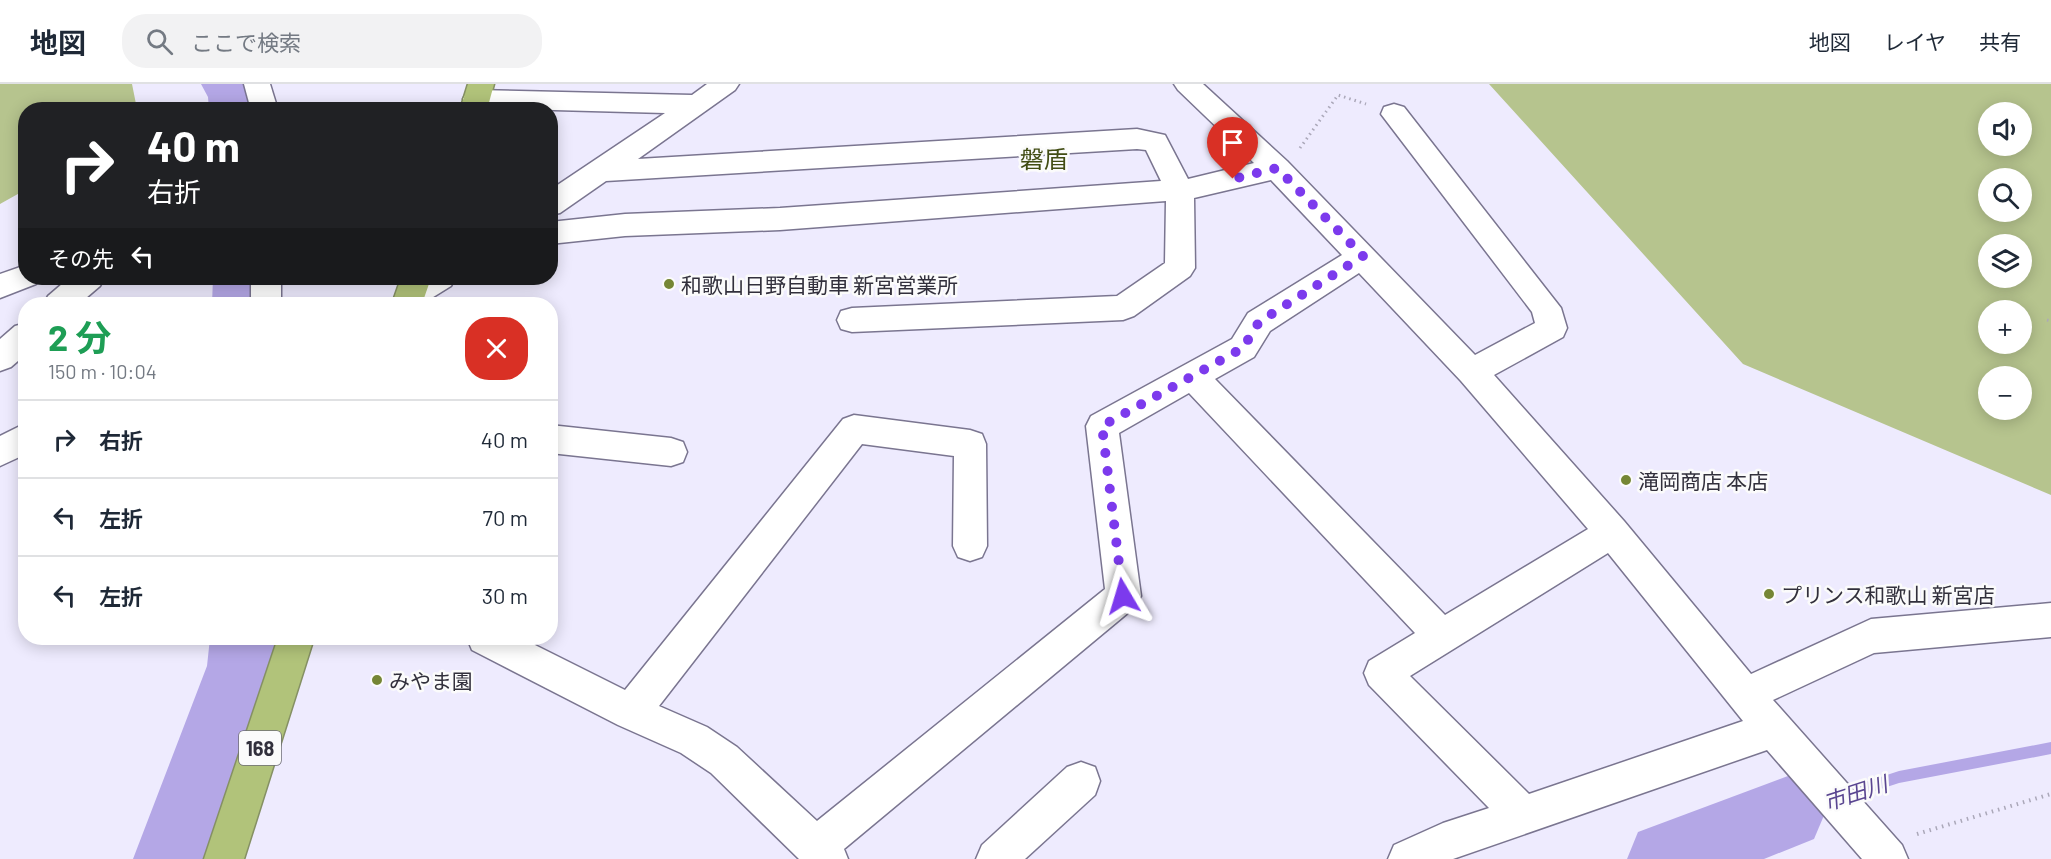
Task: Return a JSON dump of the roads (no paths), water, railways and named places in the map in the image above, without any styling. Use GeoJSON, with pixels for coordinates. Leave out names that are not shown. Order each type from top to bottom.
{"type":"FeatureCollection","features":[{"type":"Feature","properties":{"kind":"highway","name":"168"},"geometry":{"type":"LineString","coordinates":[[224,859],[294,645]]}},
{"type":"Feature","properties":{"kind":"street"},"geometry":{"type":"LineString","coordinates":[[257,84],[263,102]]}},
{"type":"Feature","properties":{"kind":"street"},"geometry":{"type":"LineString","coordinates":[[558,200],[726,84]]}},
{"type":"Feature","properties":{"kind":"street"},"geometry":{"type":"LineString","coordinates":[[1187,84],[1277,168],[1472,372],[1612,532],[1784,741],[1885,858]]}},
{"type":"Feature","properties":{"kind":"street"},"geometry":{"type":"LineString","coordinates":[[477,97],[696,104]]}},
{"type":"Feature","properties":{"kind":"street"},"geometry":{"type":"LineString","coordinates":[[1394,114],[1546,308],[1552,328],[1472,372]]}},
{"type":"Feature","properties":{"kind":"street"},"geometry":{"type":"LineString","coordinates":[[600,171],[1137,139],[1155,142],[1180,190],[1180,268],[1123,308],[852,320]]}},
{"type":"Feature","properties":{"kind":"street"},"geometry":{"type":"LineString","coordinates":[[558,232],[625,225],[780,219],[1180,190],[1277,168]]}},
{"type":"Feature","properties":{"kind":"street"},"geometry":{"type":"LineString","coordinates":[[499,645],[631,712],[694,740],[724,760],[823,853],[1123,596],[1102,426],[1243,348],[1259,322],[1363,256]]}},
{"type":"Feature","properties":{"kind":"street"},"geometry":{"type":"LineString","coordinates":[[0,286],[18,279]]}},
{"type":"Feature","properties":{"kind":"street"},"geometry":{"type":"LineString","coordinates":[[67,297],[80,285]]}},
{"type":"Feature","properties":{"kind":"street"},"geometry":{"type":"LineString","coordinates":[[411,293],[426,285]]}},
{"type":"Feature","properties":{"kind":"street"},"geometry":{"type":"LineString","coordinates":[[0,358],[18,342]]}},
{"type":"Feature","properties":{"kind":"street"},"geometry":{"type":"LineString","coordinates":[[1192,376],[1442,636]]}},
{"type":"Feature","properties":{"kind":"street"},"geometry":{"type":"LineString","coordinates":[[631,712],[854,429],[970,444],[970,546]]}},
{"type":"Feature","properties":{"kind":"street"},"geometry":{"type":"LineString","coordinates":[[558,440],[671,452]]}},
{"type":"Feature","properties":{"kind":"street"},"geometry":{"type":"LineString","coordinates":[[0,452],[18,442]]}},
{"type":"Feature","properties":{"kind":"street"},"geometry":{"type":"LineString","coordinates":[[1524,816],[1382,672],[1612,532]]}},
{"type":"Feature","properties":{"kind":"street"},"geometry":{"type":"LineString","coordinates":[[1747,694],[1871,636],[2051,620]]}},
{"type":"Feature","properties":{"kind":"street"},"geometry":{"type":"LineString","coordinates":[[1408,859],[1443,843],[1524,816],[1784,741]]}},
{"type":"Feature","properties":{"kind":"street"},"geometry":{"type":"LineString","coordinates":[[996,859],[1081,781]]}},
{"type":"Feature","properties":{"kind":"waterway"},"geometry":{"type":"LineString","coordinates":[[226,84],[234,102]]}},
{"type":"Feature","properties":{"kind":"waterway"},"geometry":{"type":"LineString","coordinates":[[241,285],[241,297]]}},
{"type":"Feature","properties":{"kind":"waterway"},"geometry":{"type":"LineString","coordinates":[[171,859],[242,666],[244,645]]}},
{"type":"Feature","properties":{"kind":"waterway","name":"市田川"},"geometry":{"type":"LineString","coordinates":[[1841,796],[1899,777],[2051,748]]}},
{"type":"Feature","properties":{"kind":"waterway","name":"市田川"},"geometry":{"type":"LineString","coordinates":[[1788,813],[1826,801]]}},
{"type":"Feature","properties":{"kind":"waterway","name":"市田川"},"geometry":{"type":"LineString","coordinates":[[1665,859],[1788,813]]}},
{"type":"Feature","properties":{"kind":"place","name":"和歌山日野自動車 新宮営業所"},"geometry":{"type":"Point","coordinates":[669,284]}},
{"type":"Feature","properties":{"kind":"place","name":"滝岡商店 本店"},"geometry":{"type":"Point","coordinates":[1626,480]}},
{"type":"Feature","properties":{"kind":"place","name":"プリンス和歌山 新宮店"},"geometry":{"type":"Point","coordinates":[1769,594]}},
{"type":"Feature","properties":{"kind":"place","name":"みやま園"},"geometry":{"type":"Point","coordinates":[377,680]}},
{"type":"Feature","properties":{"kind":"district","name":"磐盾"},"geometry":{"type":"Point","coordinates":[1044,158]}}]}
